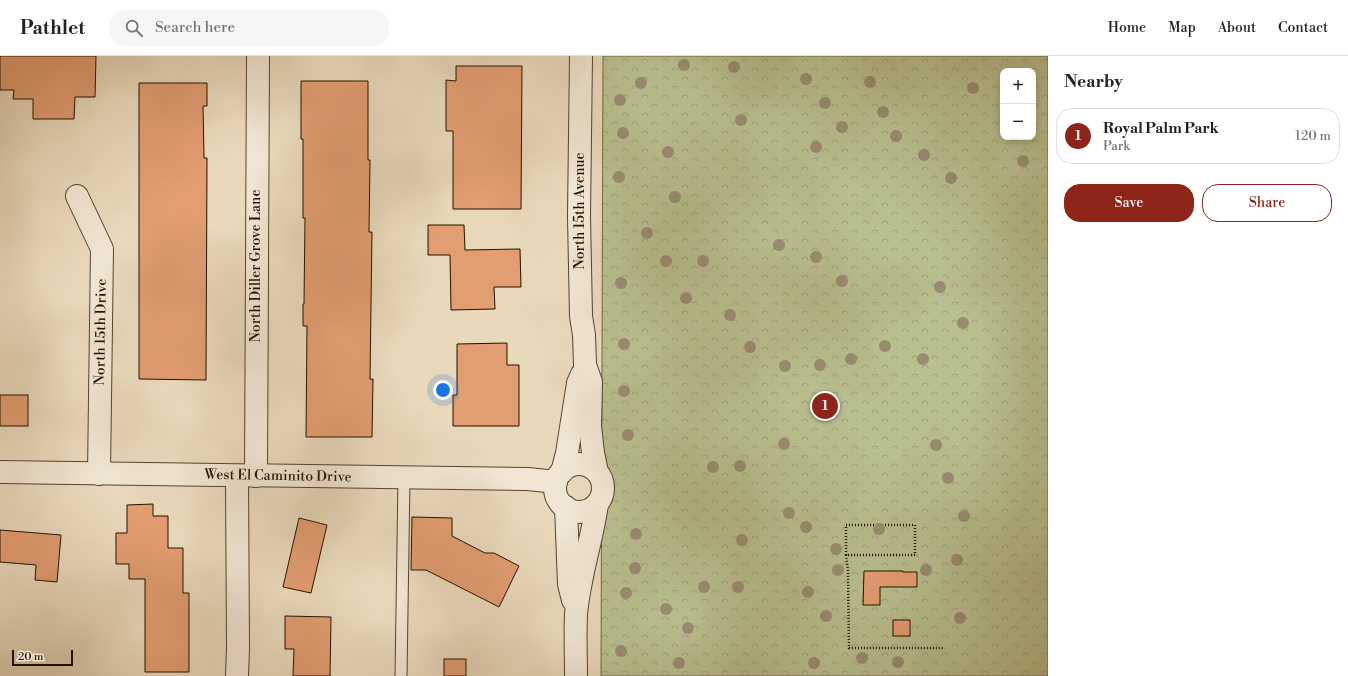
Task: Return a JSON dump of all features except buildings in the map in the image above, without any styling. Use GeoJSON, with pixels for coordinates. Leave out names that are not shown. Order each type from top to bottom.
{"type":"FeatureCollection","features":[{"type":"Feature","properties":{"kind":"street","name":"North Diller Grove Lane"},"geometry":{"type":"LineString","coordinates":[[246,476],[258,56]]}},
{"type":"Feature","properties":{"kind":"street","name":"North 15th Avenue"},"geometry":{"type":"LineString","coordinates":[[576,676],[576,614],[595,522],[597,504],[601,498],[603,490],[601,478],[597,472],[592,453],[590,426],[590,382],[585,365],[584,334],[581,316],[579,224],[580,56]]}},
{"type":"Feature","properties":{"kind":"street","name":"North 15th Drive"},"geometry":{"type":"LineString","coordinates":[[77,196],[102,249],[99,474]]}},
{"type":"Feature","properties":{"kind":"street","name":"North 15th Avenue"},"geometry":{"type":"LineString","coordinates":[[576,614],[569,584],[566,507],[561,503],[556,493],[559,477],[567,453],[578,383],[585,365]]}},
{"type":"Feature","properties":{"kind":"street"},"geometry":{"type":"LineString","coordinates":[[559,477],[568,467],[575,465],[591,467],[597,472]]}},
{"type":"Feature","properties":{"kind":"street","name":"West El Caminito Drive"},"geometry":{"type":"LineString","coordinates":[[0,472],[404,478],[528,479],[559,477]]}},
{"type":"Feature","properties":{"kind":"street"},"geometry":{"type":"LineString","coordinates":[[237,676],[246,476]]}},
{"type":"Feature","properties":{"kind":"street"},"geometry":{"type":"LineString","coordinates":[[566,507],[579,512],[592,508],[597,504]]}},
{"type":"Feature","properties":{"kind":"lane"},"geometry":{"type":"LineString","coordinates":[[401,676],[404,478]]}},
{"type":"Feature","properties":{"kind":"path"},"geometry":{"type":"LineString","coordinates":[[846,555],[914,555],[914,525],[846,525],[846,555],[848,571],[849,648],[945,648]]}},
{"type":"Feature","properties":{"kind":"green space"},"geometry":{"type":"Polygon","coordinates":[[[603,56],[1048,56],[1048,676],[601,676],[603,56]]]}},
{"type":"Feature","properties":{"kind":"place","name":"Royal Palm Park"},"geometry":{"type":"Point","coordinates":[825,406]}}]}
